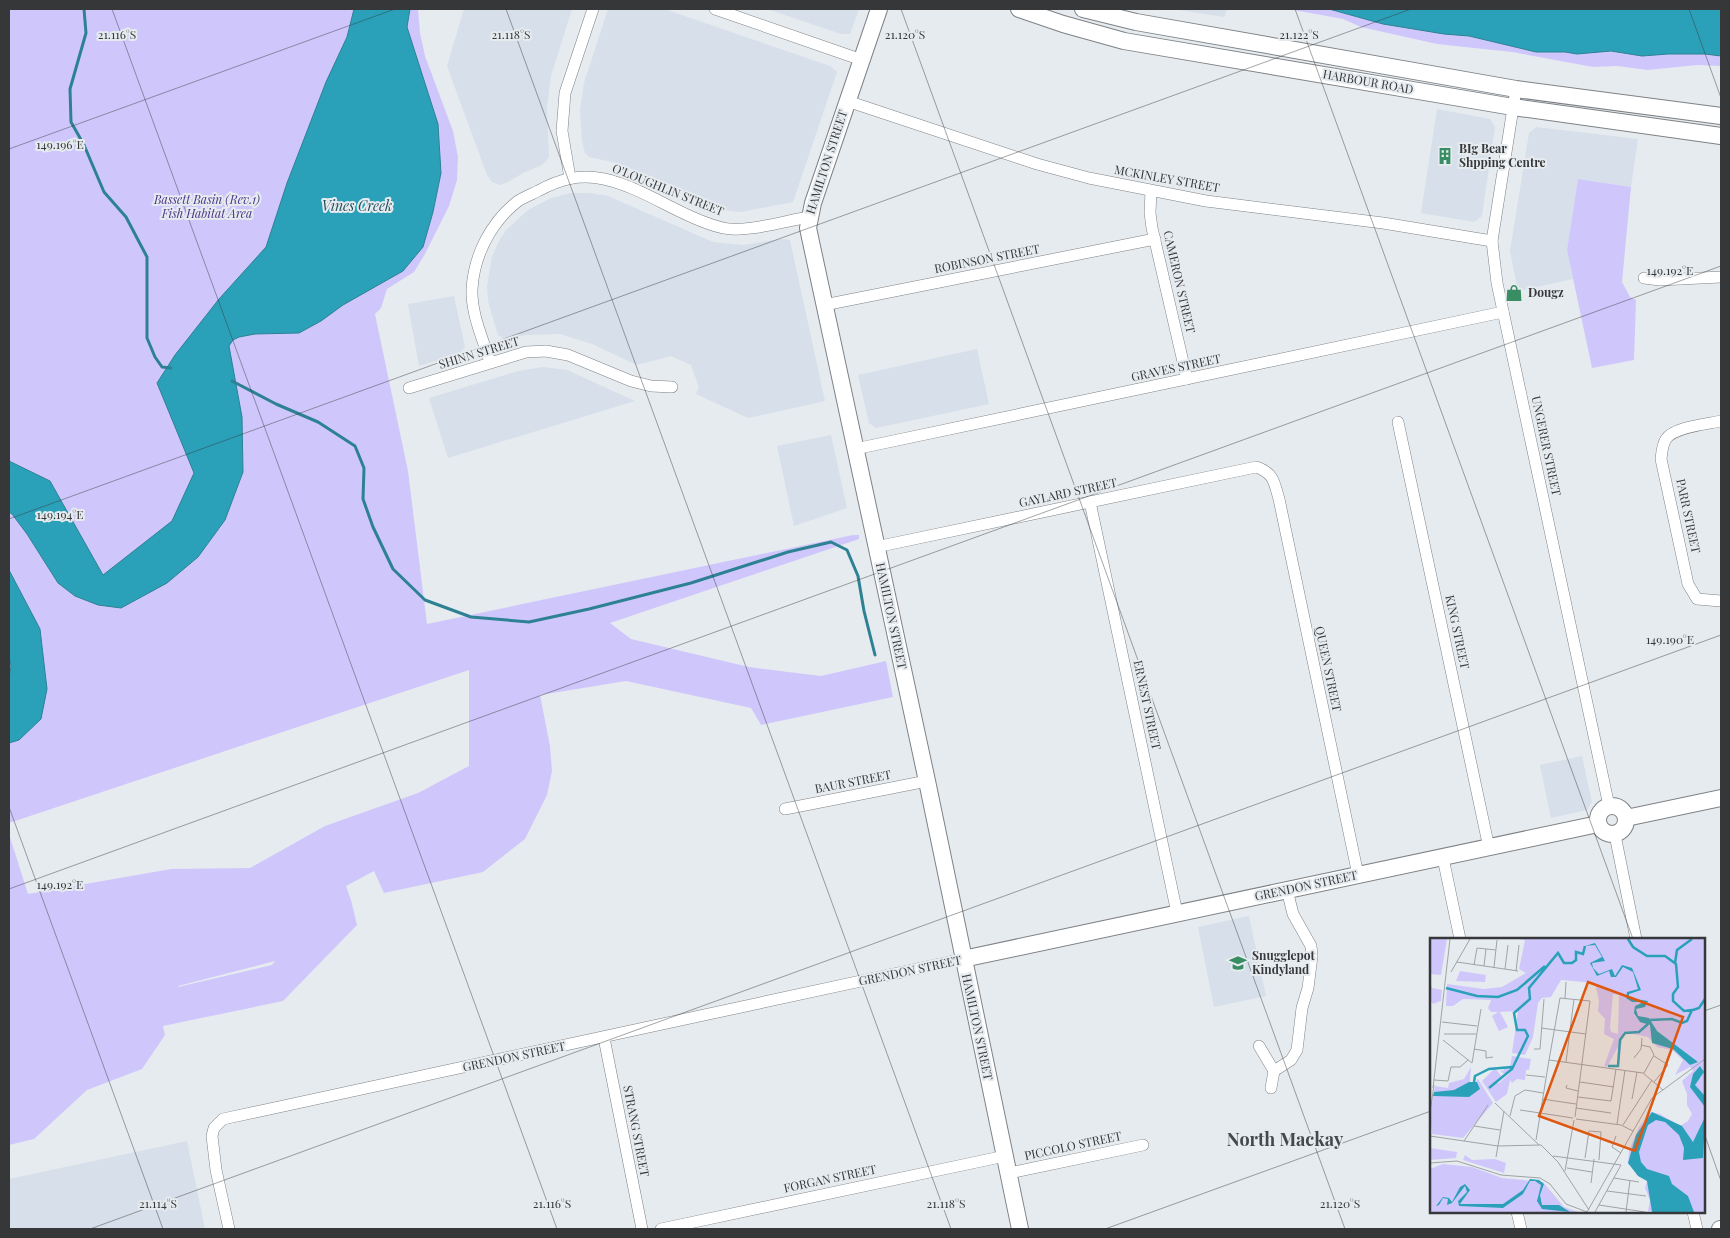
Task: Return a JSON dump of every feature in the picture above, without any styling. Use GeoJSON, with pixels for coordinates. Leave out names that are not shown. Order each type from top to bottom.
{"type":"FeatureCollection","features":[{"type":"Feature","properties":{"kind":"street"},"geometry":{"type":"LineString","coordinates":[[570,178],[562,131],[565,93],[593,9]]}},
{"type":"Feature","properties":{"kind":"street"},"geometry":{"type":"LineString","coordinates":[[715,9],[862,60]]}},
{"type":"Feature","properties":{"kind":"street","name":"HAMILTON STREET"},"geometry":{"type":"LineString","coordinates":[[879,9],[809,217],[808,228],[927,781],[1020,1229]]}},
{"type":"Feature","properties":{"kind":"street","name":"HARBOUR ROAD"},"geometry":{"type":"LineString","coordinates":[[1019,9],[1063,24],[1124,41],[1513,107],[1721,136]]}},
{"type":"Feature","properties":{"kind":"street","name":"HARBOUR ROAD"},"geometry":{"type":"LineString","coordinates":[[1083,9],[1136,22],[1516,89],[1721,116]]}},
{"type":"Feature","properties":{"kind":"street","name":"UNGERER STREET"},"geometry":{"type":"LineString","coordinates":[[1516,89],[1492,241],[1497,283],[1609,806]]}},
{"type":"Feature","properties":{"kind":"street","name":"MCKINLEY STREET"},"geometry":{"type":"LineString","coordinates":[[847,101],[1037,164],[1089,178],[1206,201],[1383,223],[1492,241]]}},
{"type":"Feature","properties":{"kind":"street","name":"O'LOUGHLIN STREET"},"geometry":{"type":"LineString","coordinates":[[490,362],[474,308],[472,291],[478,255],[490,231],[504,215],[519,201],[556,182],[570,178],[603,179],[623,185],[724,228],[760,227],[781,221],[809,217]]}},
{"type":"Feature","properties":{"kind":"street","name":"CAMERON STREET"},"geometry":{"type":"LineString","coordinates":[[1151,191],[1150,212],[1155,239],[1188,379]]}},
{"type":"Feature","properties":{"kind":"street","name":"ROBINSON STREET"},"geometry":{"type":"LineString","coordinates":[[824,305],[1155,239]]}},
{"type":"Feature","properties":{"kind":"street"},"geometry":{"type":"LineString","coordinates":[[1644,278],[1660,280],[1721,277]]}},
{"type":"Feature","properties":{"kind":"street","name":"GRAVES STREET"},"geometry":{"type":"LineString","coordinates":[[855,449],[1503,312]]}},
{"type":"Feature","properties":{"kind":"street","name":"SHINN STREET"},"geometry":{"type":"LineString","coordinates":[[409,388],[526,352],[546,351],[568,355],[651,386],[672,387]]}},
{"type":"Feature","properties":{"kind":"street","name":"PARR STREET"},"geometry":{"type":"LineString","coordinates":[[1721,421],[1676,431],[1666,438],[1661,459],[1688,584],[1697,599],[1721,601]]}},
{"type":"Feature","properties":{"kind":"street","name":"KING STREET"},"geometry":{"type":"LineString","coordinates":[[1398,422],[1489,848]]}},
{"type":"Feature","properties":{"kind":"street","name":"GAYLARD STREET"},"geometry":{"type":"LineString","coordinates":[[876,548],[1256,467],[1266,470]]}},
{"type":"Feature","properties":{"kind":"street","name":"QUEEN STREET"},"geometry":{"type":"LineString","coordinates":[[1266,470],[1272,477],[1279,499],[1358,875]]}},
{"type":"Feature","properties":{"kind":"street","name":"ERNEST STREET"},"geometry":{"type":"LineString","coordinates":[[1090,502],[1177,913]]}},
{"type":"Feature","properties":{"kind":"street","name":"BAUR STREET"},"geometry":{"type":"LineString","coordinates":[[785,809],[927,781]]}},
{"type":"Feature","properties":{"kind":"street"},"geometry":{"type":"LineString","coordinates":[[1626,818],[1721,798]]}},
{"type":"Feature","properties":{"kind":"street"},"geometry":{"type":"LineString","coordinates":[[1609,806],[1618,807],[1625,814],[1626,818],[1622,830],[1614,835],[1606,834],[1598,824],[1598,815],[1609,806]]}},
{"type":"Feature","properties":{"kind":"street","name":"GRENDON STREET"},"geometry":{"type":"LineString","coordinates":[[229,1229],[216,1170],[212,1136],[214,1128],[222,1119],[1598,824]]}},
{"type":"Feature","properties":{"kind":"street"},"geometry":{"type":"LineString","coordinates":[[1614,835],[1636,938]]}},
{"type":"Feature","properties":{"kind":"street"},"geometry":{"type":"LineString","coordinates":[[1443,858],[1460,938]]}},
{"type":"Feature","properties":{"kind":"street"},"geometry":{"type":"LineString","coordinates":[[1274,1071],[1291,1060],[1297,1050],[1302,1008],[1308,988],[1312,956],[1311,946],[1293,914],[1287,890]]}},
{"type":"Feature","properties":{"kind":"street","name":"STRANG STREET"},"geometry":{"type":"LineString","coordinates":[[604,1038],[642,1229]]}},
{"type":"Feature","properties":{"kind":"street"},"geometry":{"type":"LineString","coordinates":[[1259,1046],[1274,1071],[1271,1088]]}},
{"type":"Feature","properties":{"kind":"street","name":"PICCOLO STREET"},"geometry":{"type":"LineString","coordinates":[[1009,1174],[1143,1145]]}},
{"type":"Feature","properties":{"kind":"street","name":"FORGAN STREET"},"geometry":{"type":"LineString","coordinates":[[661,1229],[1005,1156]]}},
{"type":"Feature","properties":{"kind":"street"},"geometry":{"type":"LineString","coordinates":[[1517,1213],[1521,1229]]}},
{"type":"Feature","properties":{"kind":"street"},"geometry":{"type":"LineString","coordinates":[[1694,1213],[1697,1229]]}},
{"type":"Feature","properties":{"kind":"shaded area"},"geometry":{"type":"Polygon","coordinates":[[[464,9],[572,9],[551,76],[547,108],[549,157],[540,166],[500,185],[492,182],[487,175],[447,66],[464,9]]]}},
{"type":"Feature","properties":{"kind":"shaded area"},"geometry":{"type":"Polygon","coordinates":[[[608,9],[664,9],[830,66],[837,72],[793,202],[741,212],[722,210],[637,171],[617,163],[589,157],[585,153],[582,141],[580,110],[584,83],[608,9]]]}},
{"type":"Feature","properties":{"kind":"shaded area"},"geometry":{"type":"Polygon","coordinates":[[[767,9],[859,9],[850,34],[841,34],[767,9]]]}},
{"type":"Feature","properties":{"kind":"shaded area"},"geometry":{"type":"Polygon","coordinates":[[[1173,9],[1227,9],[1224,17],[1173,9]]]}},
{"type":"Feature","properties":{"kind":"shaded area"},"geometry":{"type":"Polygon","coordinates":[[[1437,109],[1490,119],[1495,127],[1482,216],[1474,222],[1421,213],[1437,109]]]}},
{"type":"Feature","properties":{"kind":"shaded area"},"geometry":{"type":"Polygon","coordinates":[[[1536,127],[1638,139],[1631,187],[1578,179],[1567,250],[1573,279],[1518,291],[1510,251],[1529,133],[1536,127]]]}},
{"type":"Feature","properties":{"kind":"shaded area"},"geometry":{"type":"Polygon","coordinates":[[[571,193],[590,193],[608,196],[713,242],[743,245],[781,239],[790,240],[825,401],[748,418],[696,394],[699,387],[691,365],[671,356],[637,365],[592,344],[560,334],[526,335],[504,339],[498,335],[488,301],[487,286],[492,257],[498,243],[506,230],[528,210],[551,198],[571,193]]]}},
{"type":"Feature","properties":{"kind":"shaded area"},"geometry":{"type":"Polygon","coordinates":[[[454,296],[465,347],[458,354],[419,366],[408,304],[454,296]]]}},
{"type":"Feature","properties":{"kind":"shaded area"},"geometry":{"type":"Polygon","coordinates":[[[977,349],[989,404],[876,428],[869,423],[858,375],[977,349]]]}},
{"type":"Feature","properties":{"kind":"shaded area"},"geometry":{"type":"Polygon","coordinates":[[[543,367],[567,370],[635,401],[448,458],[429,398],[518,371],[543,367]]]}},
{"type":"Feature","properties":{"kind":"shaded area"},"geometry":{"type":"Polygon","coordinates":[[[831,435],[847,508],[794,526],[777,446],[831,435]]]}},
{"type":"Feature","properties":{"kind":"shaded area"},"geometry":{"type":"Polygon","coordinates":[[[1582,756],[1592,802],[1587,810],[1551,818],[1540,765],[1582,756]]]}},
{"type":"Feature","properties":{"kind":"shaded area"},"geometry":{"type":"Polygon","coordinates":[[[1249,916],[1266,996],[1214,1007],[1198,927],[1249,916]]]}},
{"type":"Feature","properties":{"kind":"shaded area"},"geometry":{"type":"Polygon","coordinates":[[[187,1141],[205,1229],[9,1229],[9,1179],[187,1141]]]}},
{"type":"Feature","properties":{"kind":"green space","name":"Bassett Basin (Rev.1) Fish Habitat Area"},"geometry":{"type":"Polygon","coordinates":[[[9,9],[418,9],[420,33],[425,56],[453,131],[458,157],[457,180],[449,206],[414,272],[387,289],[381,308],[375,314],[408,471],[427,624],[859,535],[859,539],[610,623],[631,639],[749,667],[821,676],[886,661],[893,697],[761,725],[751,708],[626,681],[540,695],[550,746],[552,771],[547,795],[525,839],[483,872],[384,893],[374,871],[346,886],[357,925],[283,1001],[163,1026],[165,1035],[142,1069],[87,1090],[34,1139],[9,1145],[9,834],[28,894],[171,869],[250,868],[325,826],[418,793],[469,766],[469,670],[9,823],[9,9]],[[275,961],[178,987],[272,965],[275,961]]]}},
{"type":"Feature","properties":{"kind":"green space"},"geometry":{"type":"Polygon","coordinates":[[[1288,9],[1721,9],[1721,66],[1697,65],[1648,70],[1617,66],[1593,67],[1512,52],[1437,44],[1361,27],[1343,19],[1288,9]]]}},
{"type":"Feature","properties":{"kind":"green space"},"geometry":{"type":"Polygon","coordinates":[[[1578,179],[1631,187],[1622,282],[1630,297],[1636,300],[1634,360],[1592,368],[1567,250],[1578,179]]]}},
{"type":"Feature","properties":{"kind":"water","name":"Vines Creek"},"geometry":{"type":"Polygon","coordinates":[[[354,9],[410,9],[407,27],[438,124],[441,173],[423,247],[403,271],[343,305],[321,321],[299,333],[255,334],[233,340],[229,346],[242,417],[243,472],[225,520],[198,557],[167,583],[121,608],[98,605],[75,596],[58,583],[27,534],[9,512],[9,461],[50,481],[103,575],[172,521],[194,473],[157,383],[175,355],[219,299],[266,247],[287,183],[326,82],[347,37],[354,9]]]}},
{"type":"Feature","properties":{"kind":"water"},"geometry":{"type":"Polygon","coordinates":[[[1329,9],[1721,9],[1721,56],[1668,54],[1642,56],[1611,51],[1577,54],[1536,52],[1469,36],[1383,24],[1329,9]]]}},
{"type":"Feature","properties":{"kind":"water"},"geometry":{"type":"Polygon","coordinates":[[[9,570],[40,629],[47,689],[41,719],[19,740],[9,743],[9,678],[11,666],[9,657],[9,570]]]}},
{"type":"Feature","properties":{"kind":"waterway","name":"Vines Creek"},"geometry":{"type":"LineString","coordinates":[[84,9],[86,33],[70,89],[71,122],[84,145],[104,192],[126,217],[147,257],[147,338],[155,357],[162,367],[171,368]]}},
{"type":"Feature","properties":{"kind":"waterway"},"geometry":{"type":"LineString","coordinates":[[232,381],[276,404],[318,422],[355,446],[364,468],[363,499],[373,527],[393,569],[425,600],[471,617],[529,622],[691,583],[788,552],[831,542],[847,550],[858,576],[875,655]]}},
{"type":"Feature","properties":{"kind":"place","name":"BIg Bear Shpping Centre"},"geometry":{"type":"Point","coordinates":[1445,156]}},
{"type":"Feature","properties":{"kind":"place","name":"Dougz"},"geometry":{"type":"Point","coordinates":[1514,293]}},
{"type":"Feature","properties":{"kind":"place","name":"Snugglepot Kindyland"},"geometry":{"type":"Point","coordinates":[1238,963]}},
{"type":"Feature","properties":{"kind":"district","name":"North Mackay"},"geometry":{"type":"Point","coordinates":[1285,1140]}}]}
